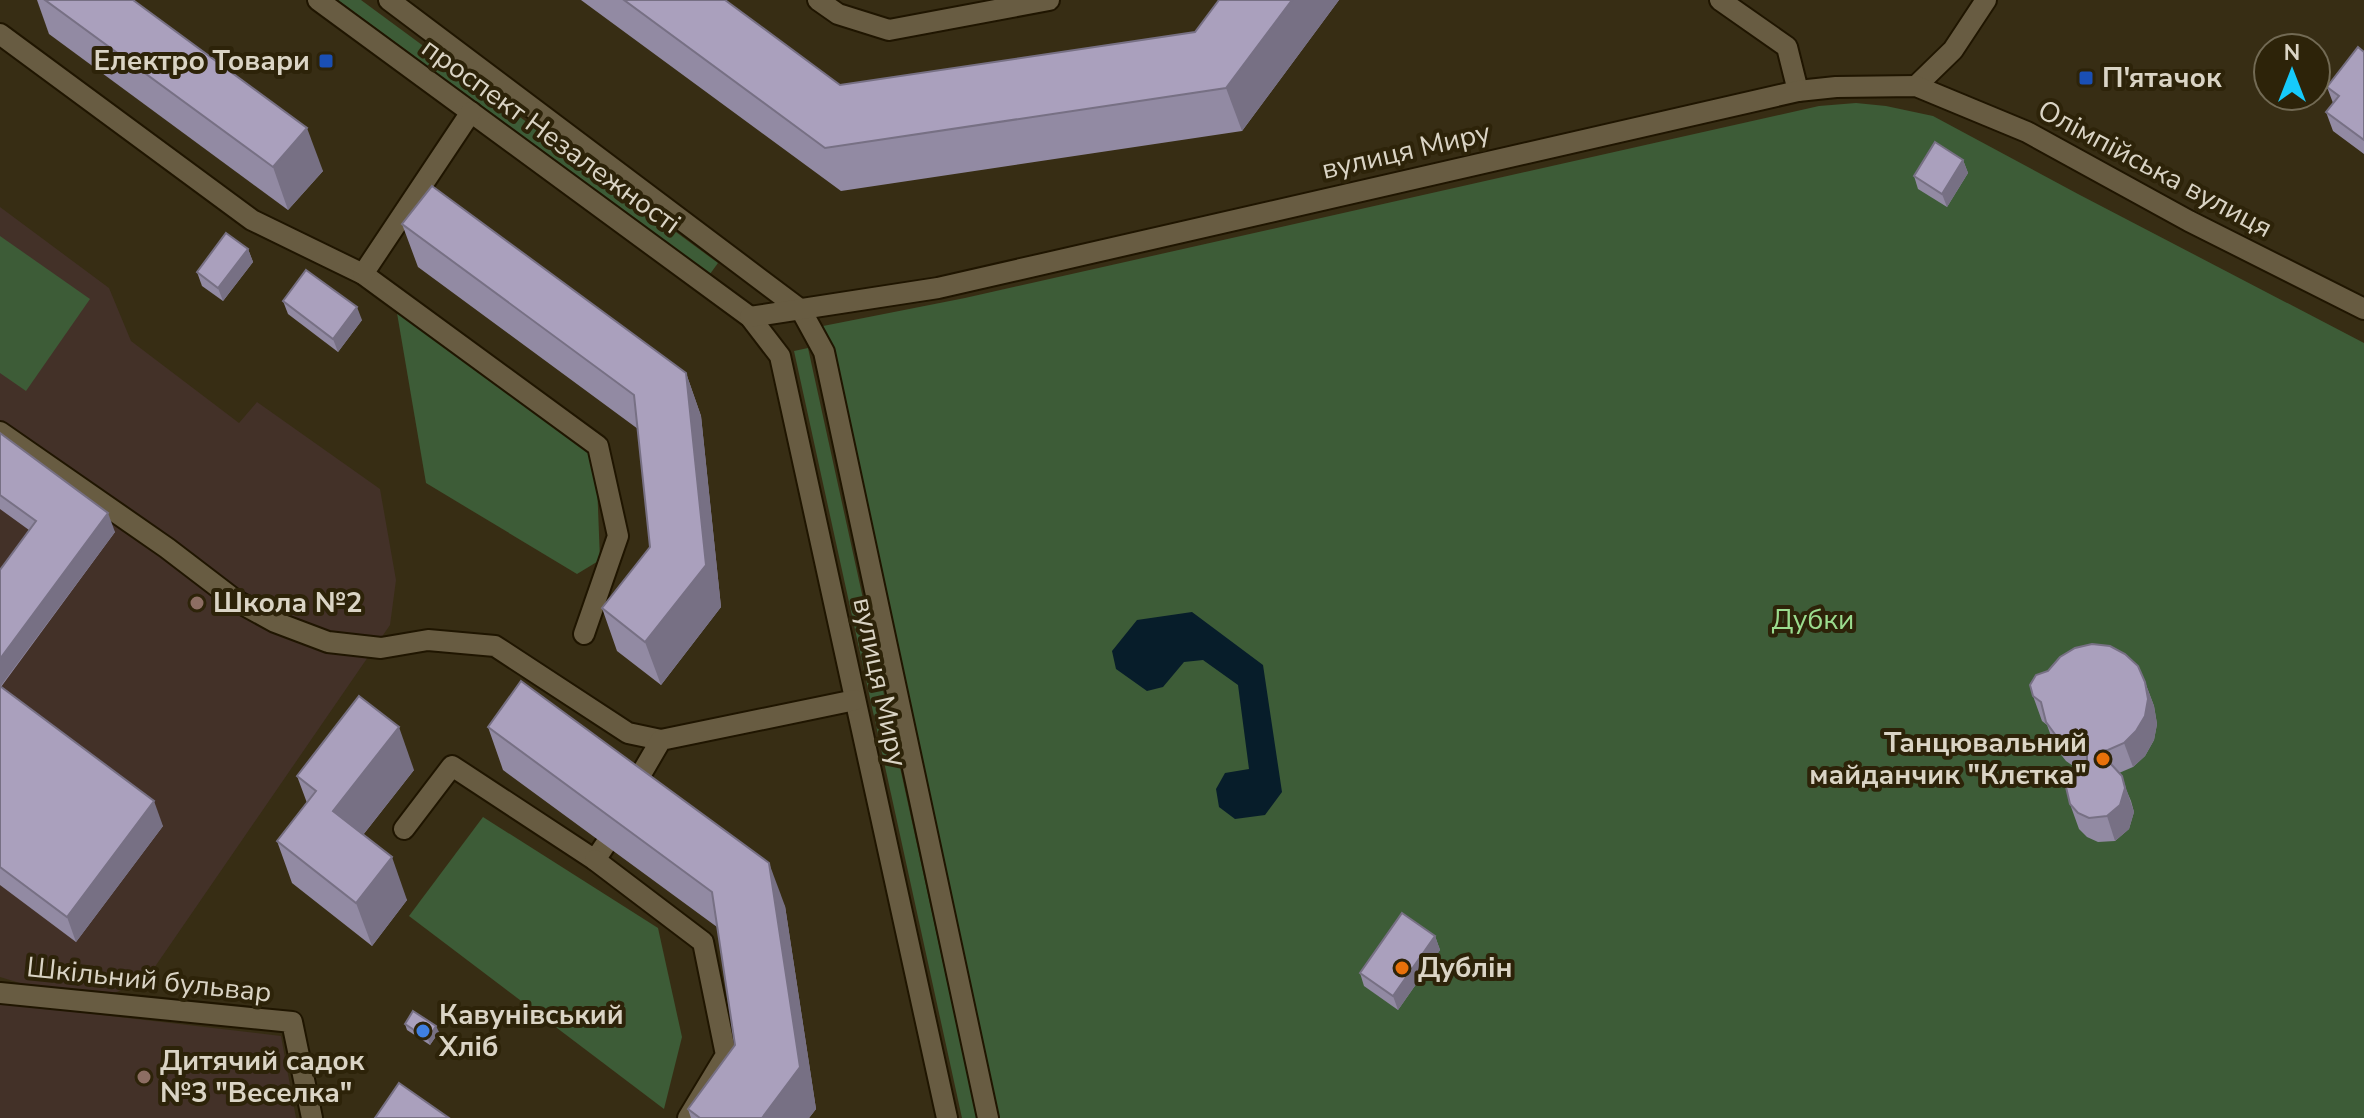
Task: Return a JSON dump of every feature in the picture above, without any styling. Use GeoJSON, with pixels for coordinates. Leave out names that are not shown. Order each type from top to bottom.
{"type":"FeatureCollection","features":[{"type":"Feature","properties":{"kind":"street","name":"проспект Незалежності"},"geometry":{"type":"LineString","coordinates":[[318,0],[750,317]]}},
{"type":"Feature","properties":{"kind":"street","name":"проспект Незалежності"},"geometry":{"type":"LineString","coordinates":[[389,0],[416,8],[801,310]]}},
{"type":"Feature","properties":{"kind":"street"},"geometry":{"type":"LineString","coordinates":[[818,0],[843,7],[889,30],[1049,0]]}},
{"type":"Feature","properties":{"kind":"street"},"geometry":{"type":"LineString","coordinates":[[1720,0],[1787,47],[1798,91]]}},
{"type":"Feature","properties":{"kind":"street"},"geometry":{"type":"LineString","coordinates":[[1916,86],[1953,50],[1986,0]]}},
{"type":"Feature","properties":{"kind":"street"},"geometry":{"type":"LineString","coordinates":[[0,34],[252,220],[363,274],[598,446],[618,536],[584,634]]}},
{"type":"Feature","properties":{"kind":"street","name":"вулиця Миру"},"geometry":{"type":"LineString","coordinates":[[947,1118],[780,356],[750,317],[938,288],[1798,91],[1916,86]]}},
{"type":"Feature","properties":{"kind":"street","name":"Олімпійська вулиця"},"geometry":{"type":"LineString","coordinates":[[1916,86],[2027,132],[2189,221],[2364,309]]}},
{"type":"Feature","properties":{"kind":"street"},"geometry":{"type":"LineString","coordinates":[[363,274],[471,112]]}},
{"type":"Feature","properties":{"kind":"street","name":"вулиця Миру"},"geometry":{"type":"LineString","coordinates":[[801,310],[824,352],[829,373],[988,1118]]}},
{"type":"Feature","properties":{"kind":"street"},"geometry":{"type":"LineString","coordinates":[[0,432],[167,548],[235,600],[275,622],[328,642],[381,648],[428,640],[495,646],[628,733],[661,740],[855,700]]}},
{"type":"Feature","properties":{"kind":"street"},"geometry":{"type":"LineString","coordinates":[[630,793],[661,740]]}},
{"type":"Feature","properties":{"kind":"street"},"geometry":{"type":"LineString","coordinates":[[404,829],[452,766],[600,852],[703,942],[726,1055],[688,1118]]}},
{"type":"Feature","properties":{"kind":"street","name":"Шкільний бульвар"},"geometry":{"type":"LineString","coordinates":[[0,993],[292,1022],[312,1118]]}},
{"type":"Feature","properties":{"kind":"shaded area","name":"Школа №2"},"geometry":{"type":"Polygon","coordinates":[[[0,207],[109,288],[131,341],[239,423],[257,402],[380,489],[396,580],[390,625],[152,971],[132,986],[104,997],[43,990],[0,977],[0,207]]]}},
{"type":"Feature","properties":{"kind":"shaded area","name":"Дитячий садок №3 \"Веселка\""},"geometry":{"type":"Polygon","coordinates":[[[0,1003],[281,1036],[296,1118],[0,1118],[0,1003]]]}},
{"type":"Feature","properties":{"kind":"green space"},"geometry":{"type":"Polygon","coordinates":[[[338,0],[361,0],[718,263],[710,274],[338,0]]]}},
{"type":"Feature","properties":{"kind":"green space","name":"Дубки"},"geometry":{"type":"Polygon","coordinates":[[[1856,103],[1933,116],[2364,343],[2364,1118],[995,1118],[823,326],[965,298],[1819,106],[1856,103]]]}},
{"type":"Feature","properties":{"kind":"green space"},"geometry":{"type":"Polygon","coordinates":[[[0,236],[90,299],[26,391],[0,373],[0,236]]]}},
{"type":"Feature","properties":{"kind":"green space"},"geometry":{"type":"Polygon","coordinates":[[[397,313],[595,431],[600,560],[577,574],[426,483],[397,313]]]}},
{"type":"Feature","properties":{"kind":"green space"},"geometry":{"type":"Polygon","coordinates":[[[808,348],[977,1118],[962,1118],[794,351],[808,348]]]}},
{"type":"Feature","properties":{"kind":"green space"},"geometry":{"type":"Polygon","coordinates":[[[483,817],[658,928],[682,1037],[664,1109],[409,916],[483,817]]]}},
{"type":"Feature","properties":{"kind":"water"},"geometry":{"type":"Polygon","coordinates":[[[1192,612],[1263,665],[1282,792],[1265,815],[1235,819],[1219,807],[1216,789],[1225,773],[1249,769],[1238,685],[1203,660],[1184,662],[1163,687],[1147,691],[1116,669],[1112,651],[1137,620],[1192,612]]]}},
{"type":"Feature","properties":{"kind":"building"},"geometry":{"type":"Polygon","coordinates":[[[45,0],[133,0],[307,128],[273,167],[45,0]]]}},
{"type":"Feature","properties":{"kind":"building"},"geometry":{"type":"Polygon","coordinates":[[[624,0],[725,0],[840,85],[1195,32],[1219,0],[1292,0],[1226,88],[825,148],[624,0]]]}},
{"type":"Feature","properties":{"kind":"building"},"geometry":{"type":"Polygon","coordinates":[[[2358,47],[2364,52],[2364,140],[2326,112],[2332,112],[2332,105],[2339,96],[2332,91],[2332,81],[2358,47]]]}},
{"type":"Feature","properties":{"kind":"building"},"geometry":{"type":"Polygon","coordinates":[[[1935,142],[1963,160],[1942,194],[1914,176],[1935,142]]]}},
{"type":"Feature","properties":{"kind":"building"},"geometry":{"type":"Polygon","coordinates":[[[432,186],[686,373],[706,565],[645,642],[602,608],[650,547],[634,395],[402,224],[432,186]]]}},
{"type":"Feature","properties":{"kind":"building"},"geometry":{"type":"Polygon","coordinates":[[[226,233],[248,249],[218,288],[197,272],[226,233]]]}},
{"type":"Feature","properties":{"kind":"building"},"geometry":{"type":"Polygon","coordinates":[[[306,270],[357,307],[333,339],[283,301],[306,270]]]}},
{"type":"Feature","properties":{"kind":"building"},"geometry":{"type":"Polygon","coordinates":[[[0,433],[108,513],[0,659],[0,570],[36,521],[0,495],[0,433]]]}},
{"type":"Feature","properties":{"kind":"building","name":"Танцювальний майданчик \"Клєтка\""},"geometry":{"type":"Polygon","coordinates":[[[2092,644],[2110,646],[2138,666],[2148,699],[2145,716],[2136,731],[2124,743],[2099,751],[2099,760],[2110,763],[2122,776],[2125,788],[2120,805],[2107,816],[2089,818],[2078,813],[2070,804],[2066,787],[2072,770],[2087,760],[2087,751],[2072,747],[2057,737],[2046,722],[2041,702],[2033,696],[2030,685],[2036,675],[2048,671],[2060,657],[2075,648],[2092,644]]]}},
{"type":"Feature","properties":{"kind":"building"},"geometry":{"type":"Polygon","coordinates":[[[521,681],[769,863],[800,1067],[762,1118],[700,1118],[688,1109],[735,1045],[712,892],[488,727],[521,681]]]}},
{"type":"Feature","properties":{"kind":"building"},"geometry":{"type":"Polygon","coordinates":[[[0,686],[154,801],[67,917],[0,867],[0,686]]]}},
{"type":"Feature","properties":{"kind":"building"},"geometry":{"type":"Polygon","coordinates":[[[359,696],[399,727],[333,811],[392,857],[356,903],[277,841],[316,791],[297,776],[359,696]]]}},
{"type":"Feature","properties":{"kind":"building","name":"Дублін"},"geometry":{"type":"Polygon","coordinates":[[[1402,913],[1435,936],[1393,996],[1360,973],[1402,913]]]}},
{"type":"Feature","properties":{"kind":"building"},"geometry":{"type":"Polygon","coordinates":[[[413,1011],[436,1026],[428,1039],[405,1024],[413,1011]]]}},
{"type":"Feature","properties":{"kind":"building"},"geometry":{"type":"Polygon","coordinates":[[[399,1083],[449,1118],[375,1118],[399,1083]]]}},
{"type":"Feature","properties":{"kind":"place","name":"Електро Товари"},"geometry":{"type":"Point","coordinates":[326,61]}},
{"type":"Feature","properties":{"kind":"place","name":"П'ятачок"},"geometry":{"type":"Point","coordinates":[2086,78]}},
{"type":"Feature","properties":{"kind":"place","name":"Школа №2"},"geometry":{"type":"Point","coordinates":[197,603]}},
{"type":"Feature","properties":{"kind":"place","name":"Танцювальний майданчик \"Клєтка\""},"geometry":{"type":"Point","coordinates":[2103,759]}},
{"type":"Feature","properties":{"kind":"place","name":"Дублін"},"geometry":{"type":"Point","coordinates":[1402,968]}},
{"type":"Feature","properties":{"kind":"place","name":"Кавунівський Хліб"},"geometry":{"type":"Point","coordinates":[423,1031]}},
{"type":"Feature","properties":{"kind":"place","name":"Дитячий садок №3 \"Веселка\""},"geometry":{"type":"Point","coordinates":[144,1077]}}]}
